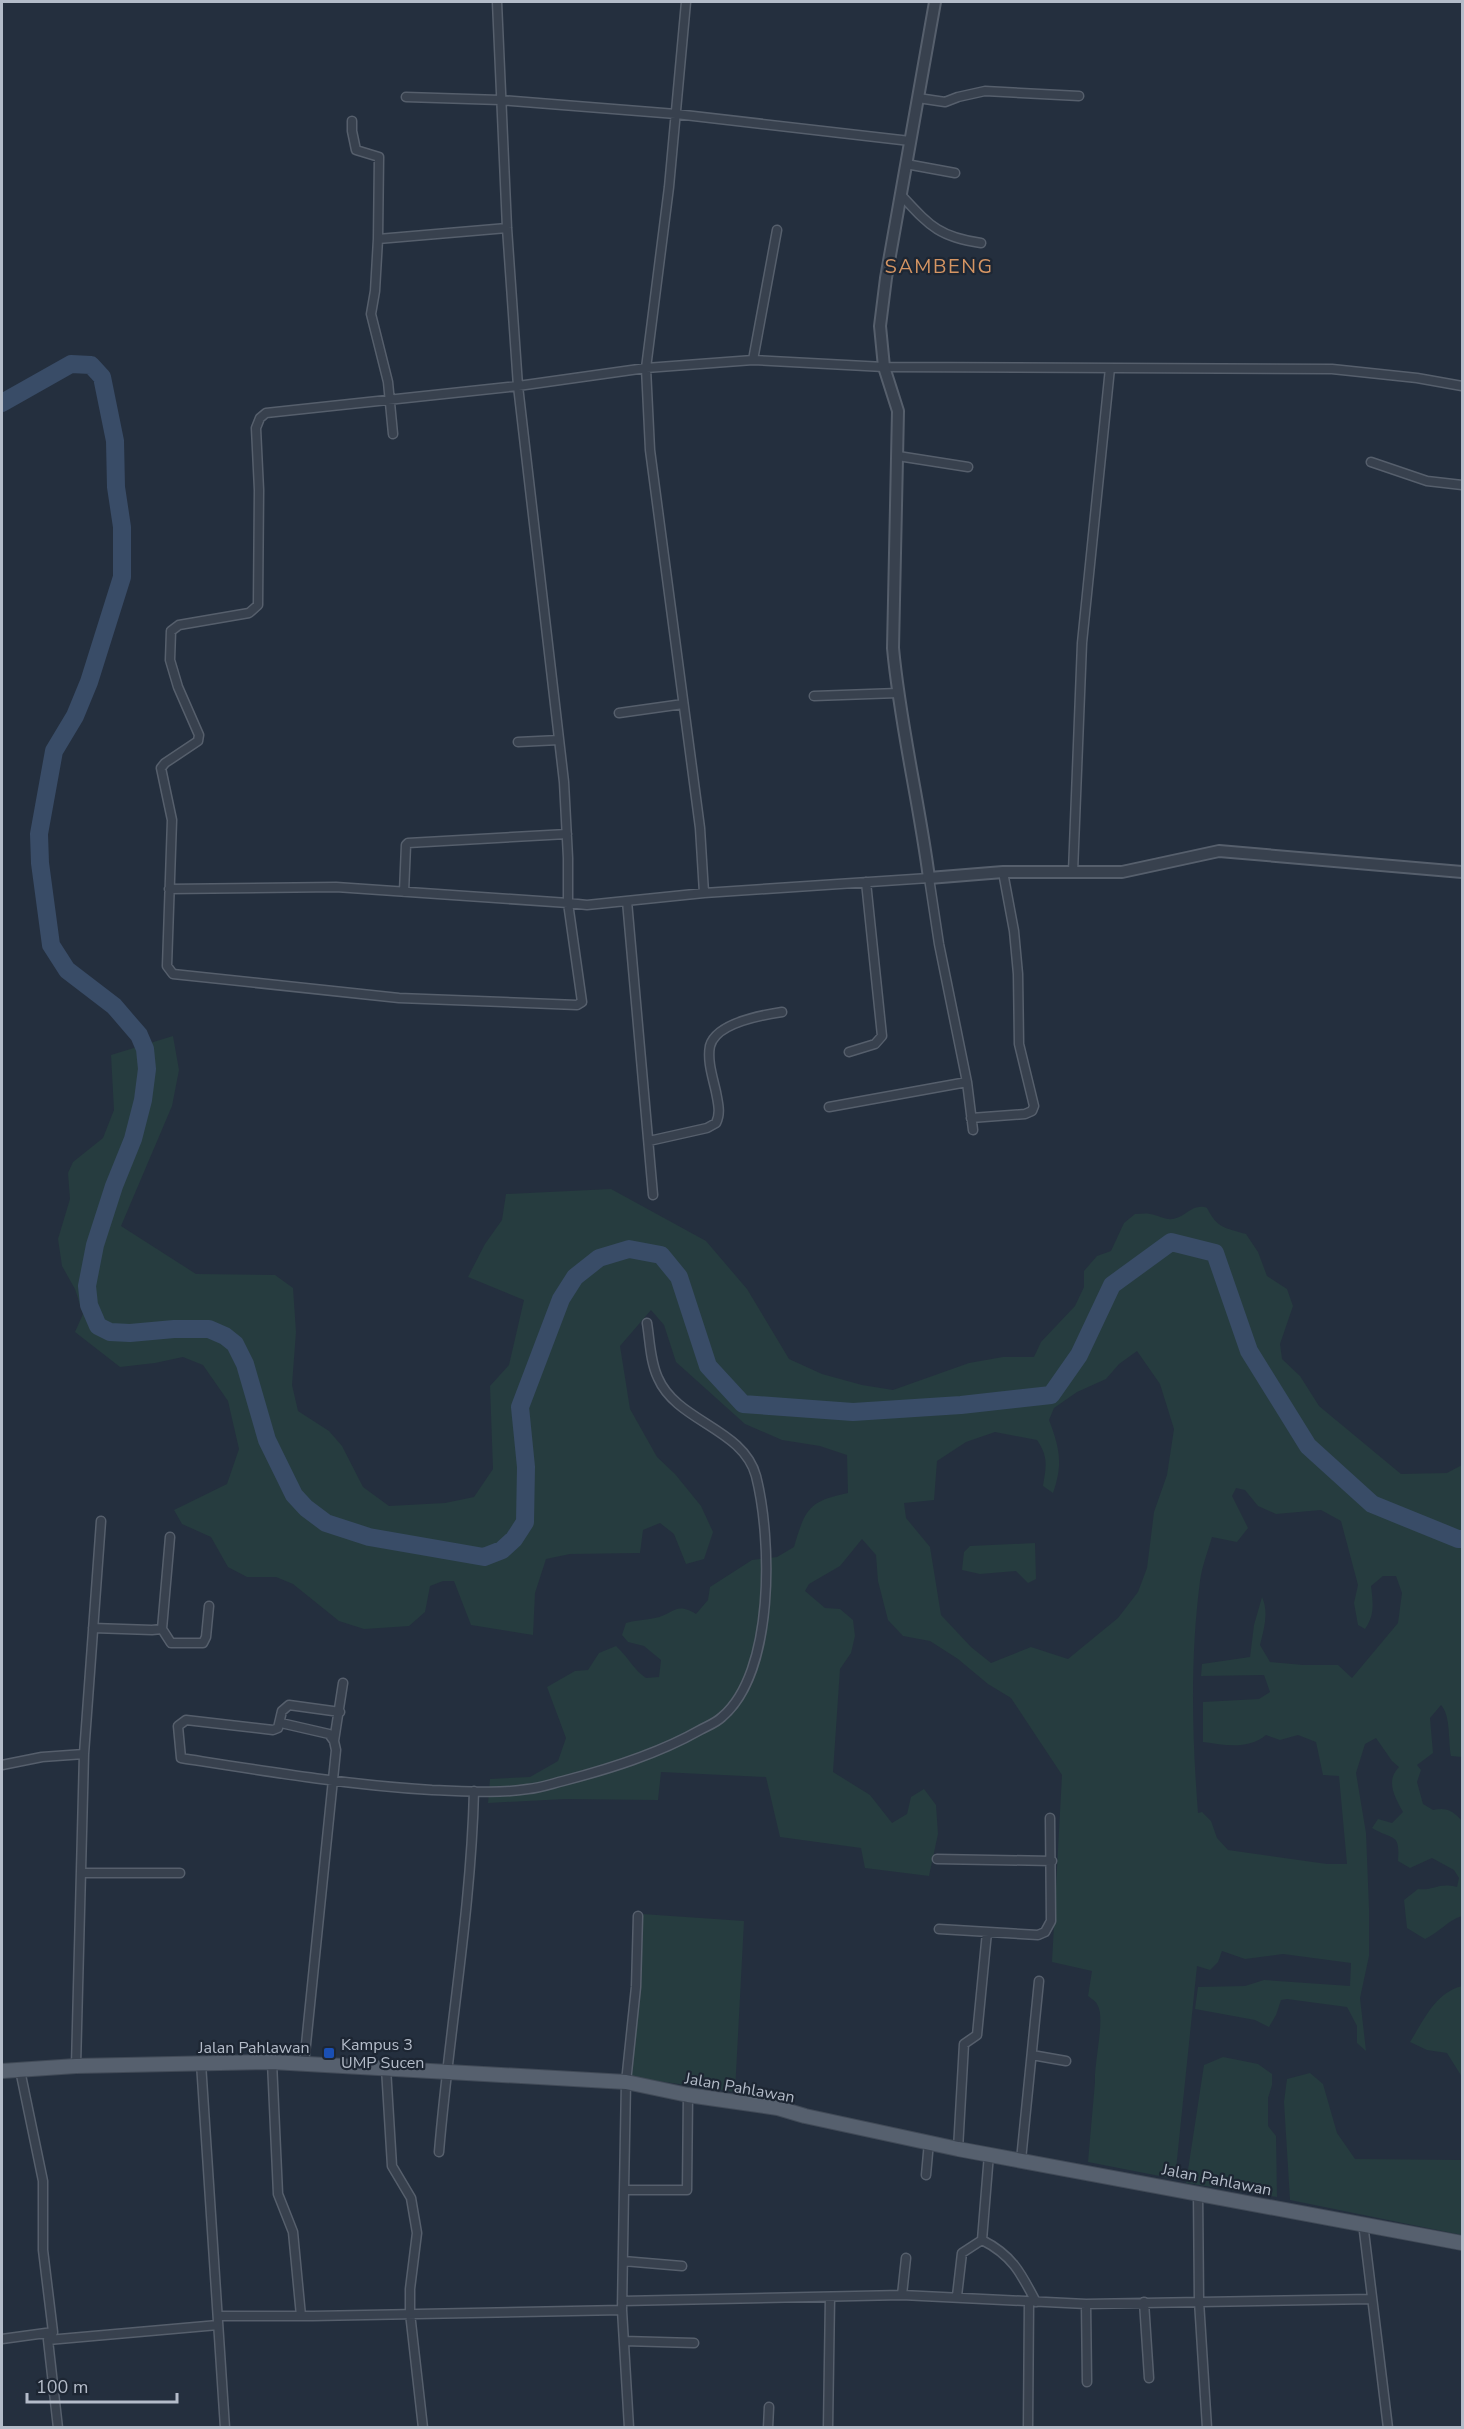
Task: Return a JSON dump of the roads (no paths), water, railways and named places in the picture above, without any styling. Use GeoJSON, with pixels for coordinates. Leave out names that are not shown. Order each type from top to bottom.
{"type":"FeatureCollection","features":[{"type":"Feature","properties":{"kind":"main road","name":"Jalan Pahlawan"},"geometry":{"type":"LineString","coordinates":[[2,2071],[76,2066],[272,2062],[627,2082],[688,2095],[778,2108],[805,2116],[958,2149],[1462,2243]]}},
{"type":"Feature","properties":{"kind":"street"},"geometry":{"type":"LineString","coordinates":[[497,2],[500,100],[504,131],[507,228],[518,386],[559,740],[567,834],[568,903],[582,1002],[577,1005],[399,998],[173,974],[167,966],[172,820],[161,768],[198,741],[199,735],[184,702],[170,660],[171,631],[179,625],[249,613],[258,605],[259,490],[256,428],[260,418],[266,413],[518,386],[646,368],[753,360],[884,367],[1332,369],[1417,378],[1462,386]]}},
{"type":"Feature","properties":{"kind":"street"},"geometry":{"type":"LineString","coordinates":[[686,2],[676,114],[646,368],[650,450],[700,828],[705,893]]}},
{"type":"Feature","properties":{"kind":"street"},"geometry":{"type":"LineString","coordinates":[[935,2],[881,307],[880,336],[884,367],[898,411],[892,648],[898,693],[920,807],[939,944],[967,1082],[973,1130]]}},
{"type":"Feature","properties":{"kind":"street"},"geometry":{"type":"LineString","coordinates":[[918,98],[945,102],[985,91],[1079,96]]}},
{"type":"Feature","properties":{"kind":"street"},"geometry":{"type":"LineString","coordinates":[[406,97],[500,100],[676,114],[910,141]]}},
{"type":"Feature","properties":{"kind":"street"},"geometry":{"type":"LineString","coordinates":[[352,121],[356,150],[379,157],[378,239],[375,291],[371,314],[391,399],[393,434]]}},
{"type":"Feature","properties":{"kind":"street"},"geometry":{"type":"LineString","coordinates":[[906,164],[955,173]]}},
{"type":"Feature","properties":{"kind":"street"},"geometry":{"type":"LineString","coordinates":[[901,195],[929,224],[946,236],[981,243]]}},
{"type":"Feature","properties":{"kind":"street"},"geometry":{"type":"LineString","coordinates":[[378,239],[507,228]]}},
{"type":"Feature","properties":{"kind":"street"},"geometry":{"type":"LineString","coordinates":[[753,360],[777,230]]}},
{"type":"Feature","properties":{"kind":"street"},"geometry":{"type":"LineString","coordinates":[[1073,872],[1082,643],[1110,368]]}},
{"type":"Feature","properties":{"kind":"street"},"geometry":{"type":"LineString","coordinates":[[898,456],[968,467]]}},
{"type":"Feature","properties":{"kind":"street"},"geometry":{"type":"LineString","coordinates":[[1371,462],[1427,481],[1462,485]]}},
{"type":"Feature","properties":{"kind":"street"},"geometry":{"type":"LineString","coordinates":[[814,696],[898,693]]}},
{"type":"Feature","properties":{"kind":"street"},"geometry":{"type":"LineString","coordinates":[[619,713],[683,704]]}},
{"type":"Feature","properties":{"kind":"street"},"geometry":{"type":"LineString","coordinates":[[518,742],[559,740]]}},
{"type":"Feature","properties":{"kind":"street"},"geometry":{"type":"LineString","coordinates":[[404,892],[405,845],[408,843],[567,834]]}},
{"type":"Feature","properties":{"kind":"street"},"geometry":{"type":"LineString","coordinates":[[169,889],[336,887],[587,905],[705,893],[1004,872],[1122,872],[1219,851],[1462,872]]}},
{"type":"Feature","properties":{"kind":"street"},"geometry":{"type":"LineString","coordinates":[[971,1118],[1025,1114],[1032,1111],[1034,1106],[1019,1044],[1017,964],[1004,872]]}},
{"type":"Feature","properties":{"kind":"street"},"geometry":{"type":"LineString","coordinates":[[849,1052],[875,1044],[882,1036],[866,882]]}},
{"type":"Feature","properties":{"kind":"street"},"geometry":{"type":"LineString","coordinates":[[627,901],[653,1195]]}},
{"type":"Feature","properties":{"kind":"street"},"geometry":{"type":"LineString","coordinates":[[649,1141],[707,1128],[716,1123],[719,1107],[709,1056],[710,1044],[717,1035],[736,1024],[754,1016],[782,1011]]}},
{"type":"Feature","properties":{"kind":"street"},"geometry":{"type":"LineString","coordinates":[[829,1107],[967,1082]]}},
{"type":"Feature","properties":{"kind":"street"},"geometry":{"type":"LineString","coordinates":[[340,1712],[289,1705],[282,1711],[278,1728],[273,1730],[193,1720],[181,1722],[178,1732],[181,1758],[388,1787],[474,1791],[528,1790],[612,1767],[683,1739],[722,1718],[746,1688],[757,1647],[765,1601],[767,1560],[763,1512],[755,1474],[749,1459],[738,1447],[668,1394],[658,1379],[654,1366],[647,1323]]}},
{"type":"Feature","properties":{"kind":"street"},"geometry":{"type":"LineString","coordinates":[[76,2066],[84,1754],[101,1521]]}},
{"type":"Feature","properties":{"kind":"street"},"geometry":{"type":"LineString","coordinates":[[170,1537],[162,1629],[171,1643],[203,1643],[206,1637],[208,1606]]}},
{"type":"Feature","properties":{"kind":"street"},"geometry":{"type":"LineString","coordinates":[[93,1628],[162,1629]]}},
{"type":"Feature","properties":{"kind":"street"},"geometry":{"type":"LineString","coordinates":[[304,2064],[334,1780],[336,1750],[334,1741],[343,1683]]}},
{"type":"Feature","properties":{"kind":"street"},"geometry":{"type":"LineString","coordinates":[[281,1723],[324,1733],[334,1741]]}},
{"type":"Feature","properties":{"kind":"street"},"geometry":{"type":"LineString","coordinates":[[2,1765],[42,1757],[84,1754]]}},
{"type":"Feature","properties":{"kind":"street"},"geometry":{"type":"LineString","coordinates":[[439,2151],[446,2073],[463,1954],[473,1833],[474,1791]]}},
{"type":"Feature","properties":{"kind":"street"},"geometry":{"type":"LineString","coordinates":[[939,1929],[1038,1935],[1045,1932],[1052,1921],[1050,1818]]}},
{"type":"Feature","properties":{"kind":"street"},"geometry":{"type":"LineString","coordinates":[[937,1859],[1052,1861]]}},
{"type":"Feature","properties":{"kind":"street"},"geometry":{"type":"LineString","coordinates":[[81,1873],[180,1874]]}},
{"type":"Feature","properties":{"kind":"street"},"geometry":{"type":"LineString","coordinates":[[629,2427],[622,2305],[624,2190],[627,2082],[636,1987],[638,1916]]}},
{"type":"Feature","properties":{"kind":"street"},"geometry":{"type":"LineString","coordinates":[[958,2149],[964,2044],[977,2035],[987,1932]]}},
{"type":"Feature","properties":{"kind":"street"},"geometry":{"type":"LineString","coordinates":[[1021,2160],[1039,1981]]}},
{"type":"Feature","properties":{"kind":"street"},"geometry":{"type":"LineString","coordinates":[[1032,2055],[1065,2061]]}},
{"type":"Feature","properties":{"kind":"street"},"geometry":{"type":"LineString","coordinates":[[272,2062],[278,2194],[293,2232],[301,2316]]}},
{"type":"Feature","properties":{"kind":"street"},"geometry":{"type":"LineString","coordinates":[[201,2063],[225,2427]]}},
{"type":"Feature","properties":{"kind":"street"},"geometry":{"type":"LineString","coordinates":[[386,2068],[392,2166],[411,2198],[417,2233],[410,2289],[410,2313],[423,2427]]}},
{"type":"Feature","properties":{"kind":"street"},"geometry":{"type":"LineString","coordinates":[[20,2070],[43,2181],[43,2250],[58,2427]]}},
{"type":"Feature","properties":{"kind":"street"},"geometry":{"type":"LineString","coordinates":[[624,2190],[687,2190],[688,2095]]}},
{"type":"Feature","properties":{"kind":"street"},"geometry":{"type":"LineString","coordinates":[[926,2175],[929,2142]]}},
{"type":"Feature","properties":{"kind":"street"},"geometry":{"type":"LineString","coordinates":[[982,2240],[989,2154]]}},
{"type":"Feature","properties":{"kind":"street"},"geometry":{"type":"LineString","coordinates":[[1198,2192],[1199,2301],[1207,2427]]}},
{"type":"Feature","properties":{"kind":"street"},"geometry":{"type":"LineString","coordinates":[[1363,2223],[1388,2427]]}},
{"type":"Feature","properties":{"kind":"street"},"geometry":{"type":"LineString","coordinates":[[957,2296],[962,2253],[982,2240]]}},
{"type":"Feature","properties":{"kind":"street"},"geometry":{"type":"LineString","coordinates":[[982,2240],[1010,2258],[1032,2302],[1029,2427]]}},
{"type":"Feature","properties":{"kind":"street"},"geometry":{"type":"LineString","coordinates":[[902,2295],[906,2258]]}},
{"type":"Feature","properties":{"kind":"street"},"geometry":{"type":"LineString","coordinates":[[623,2261],[682,2266]]}},
{"type":"Feature","properties":{"kind":"street"},"geometry":{"type":"LineString","coordinates":[[2,2339],[218,2320],[830,2297],[957,2296],[1086,2304],[1372,2298]]}},
{"type":"Feature","properties":{"kind":"street"},"geometry":{"type":"LineString","coordinates":[[828,2427],[830,2297]]}},
{"type":"Feature","properties":{"kind":"street"},"geometry":{"type":"LineString","coordinates":[[1144,2302],[1149,2378]]}},
{"type":"Feature","properties":{"kind":"street"},"geometry":{"type":"LineString","coordinates":[[1086,2304],[1087,2382]]}},
{"type":"Feature","properties":{"kind":"street"},"geometry":{"type":"LineString","coordinates":[[624,2341],[694,2343]]}},
{"type":"Feature","properties":{"kind":"street"},"geometry":{"type":"LineString","coordinates":[[768,2427],[769,2408]]}},
{"type":"Feature","properties":{"kind":"waterway"},"geometry":{"type":"LineString","coordinates":[[2,403],[71,364],[91,365],[102,377],[115,441],[116,487],[122,527],[122,577],[89,682],[75,716],[54,751],[39,834],[40,863],[51,945],[67,970],[114,1006],[139,1035],[145,1049],[147,1069],[143,1100],[133,1139],[114,1186],[95,1245],[87,1286],[89,1305],[98,1326],[110,1332],[209,1329],[225,1336],[235,1344],[245,1364],[267,1440],[294,1495],[306,1508],[326,1523],[369,1537],[484,1557],[502,1550],[514,1539],[525,1522],[526,1467],[520,1407],[561,1299],[575,1277],[599,1258],[629,1249],[661,1255],[679,1277],[708,1366],[743,1404],[853,1412],[961,1405],[1051,1395],[1079,1355],[1112,1285],[1171,1242],[1215,1253],[1249,1351],[1308,1446],[1372,1504],[1462,1539]]}},
{"type":"Feature","properties":{"kind":"place","name":"Kampus 3 UMP Sucen"},"geometry":{"type":"Point","coordinates":[329,2053]}},
{"type":"Feature","properties":{"kind":"district","name":"SAMBENG"},"geometry":{"type":"Point","coordinates":[939,266]}}]}
